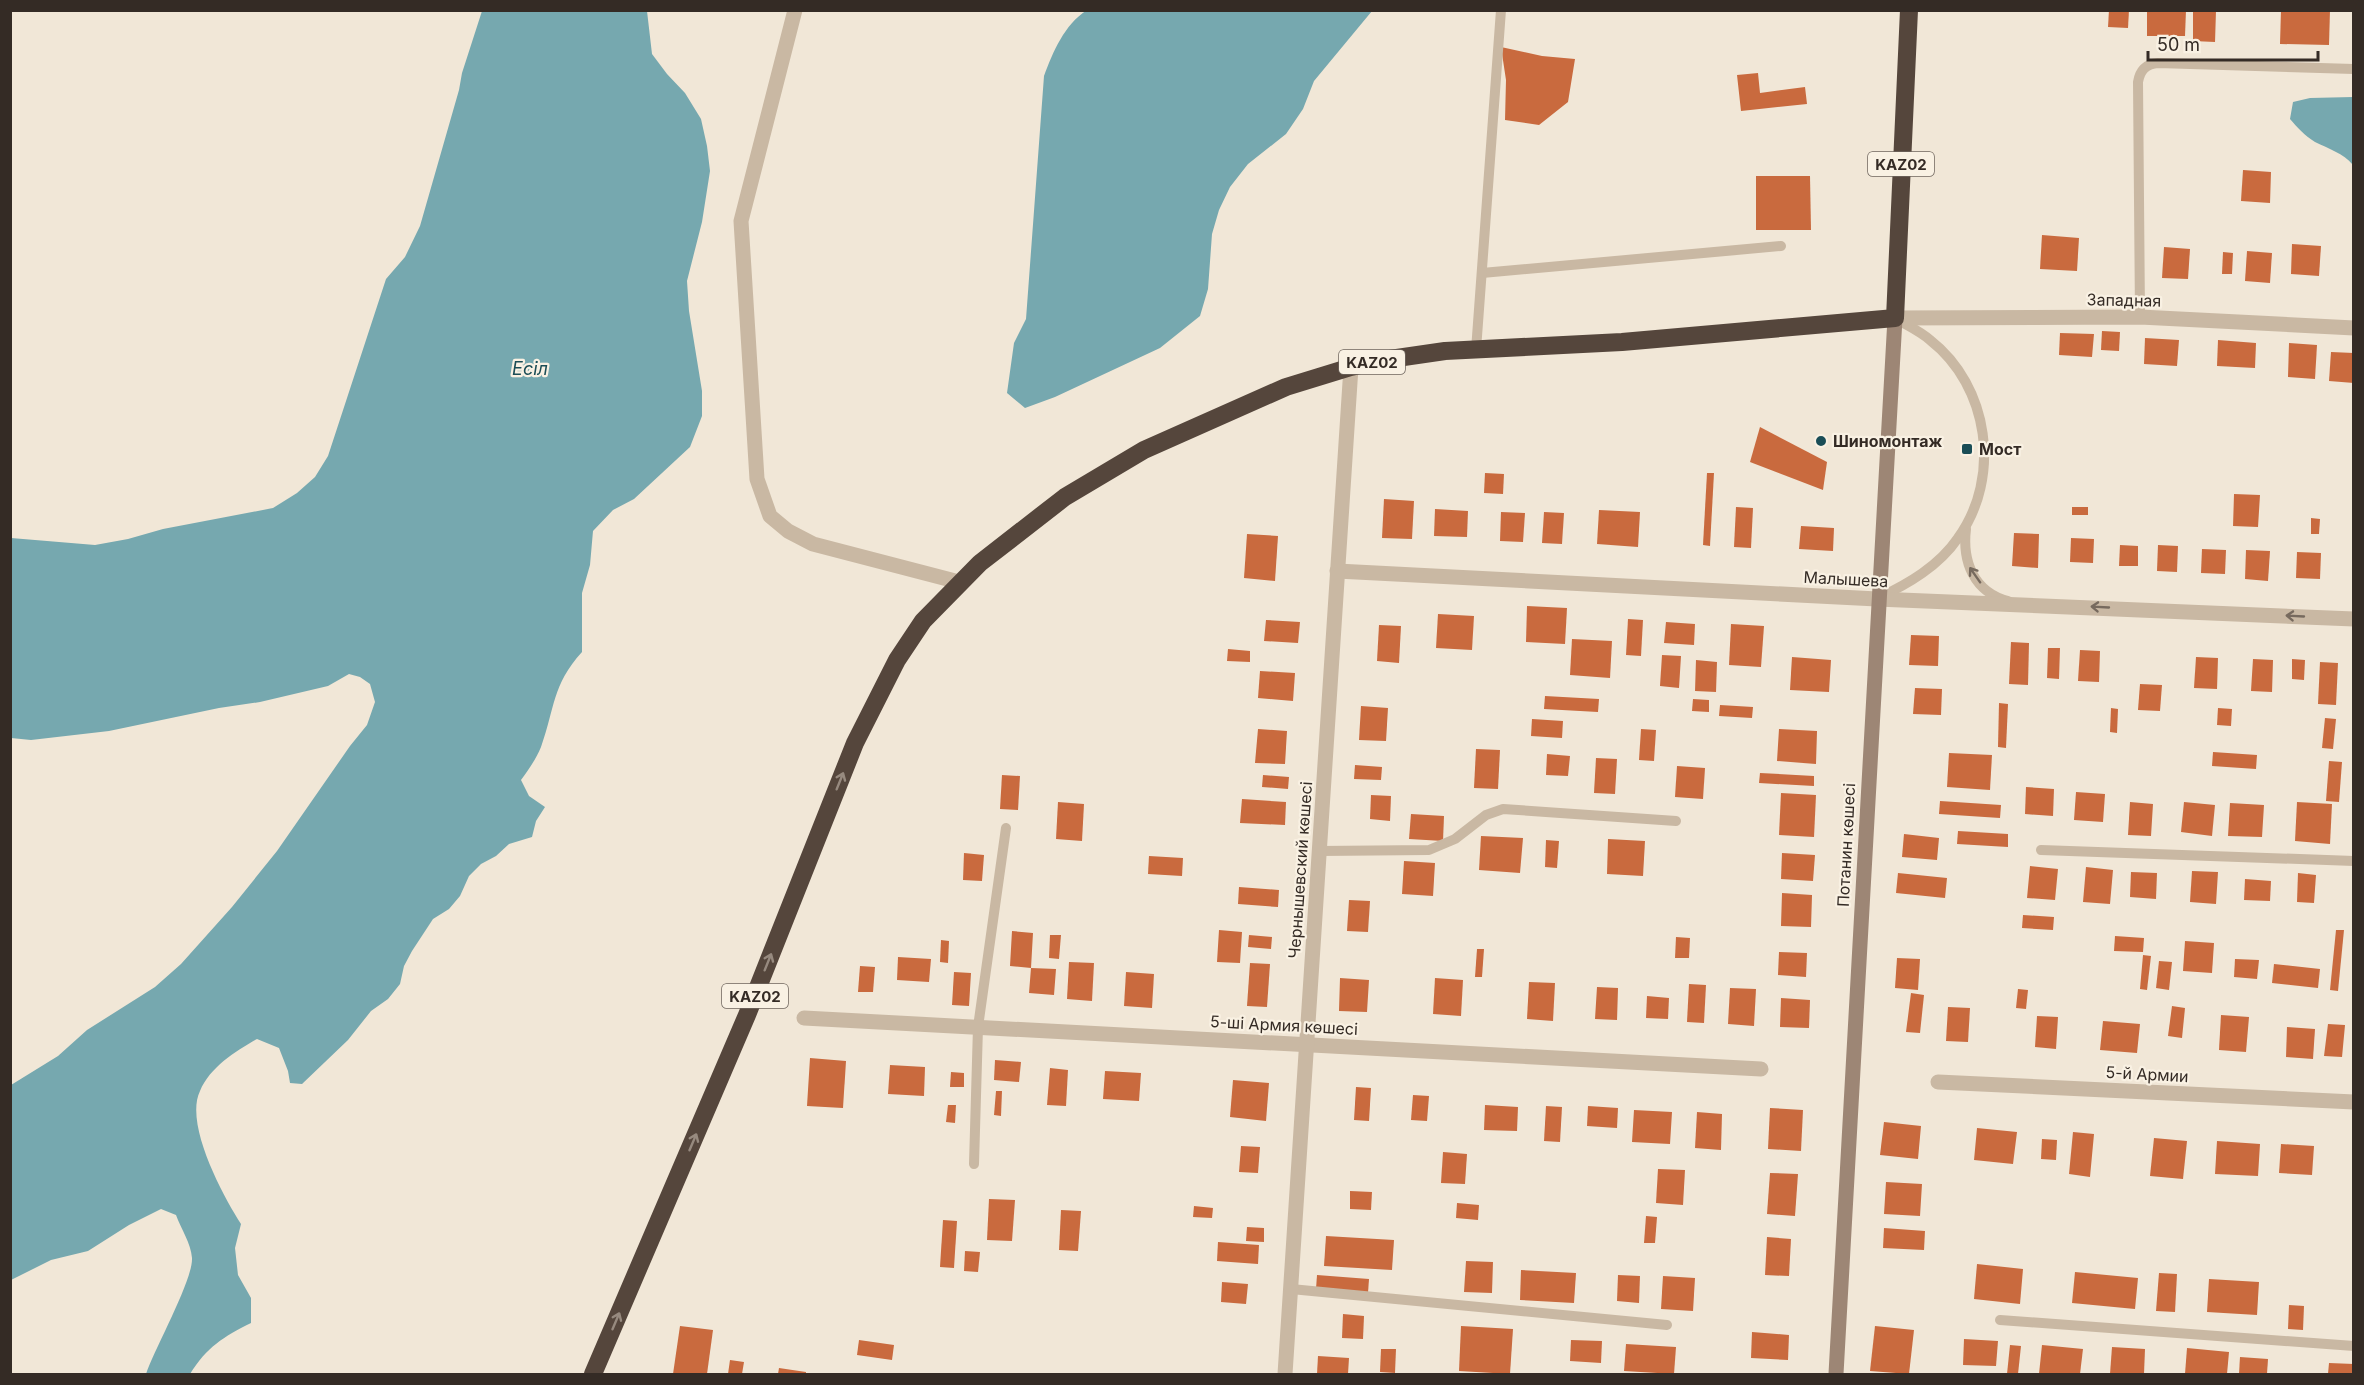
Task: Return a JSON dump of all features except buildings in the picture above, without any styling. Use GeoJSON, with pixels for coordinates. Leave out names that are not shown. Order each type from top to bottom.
{"type":"FeatureCollection","features":[{"type":"Feature","properties":{"kind":"highway","name":"KAZ02"},"geometry":{"type":"LineString","coordinates":[[593,1374],[747,1015],[855,743],[897,660],[923,621],[959,582],[1065,497],[1144,450],[1286,387],[1351,367],[1417,354],[1622,342],[1895,318],[1909,10]]}},
{"type":"Feature","properties":{"kind":"main road","name":"Потанин көшесі"},"geometry":{"type":"LineString","coordinates":[[1836,1374],[1877,599],[1895,318]]}},
{"type":"Feature","properties":{"kind":"street"},"geometry":{"type":"LineString","coordinates":[[795,10],[741,221],[757,479],[770,516],[788,531],[805,540],[959,582]]}},
{"type":"Feature","properties":{"kind":"street","name":"Западная"},"geometry":{"type":"LineString","coordinates":[[1895,318],[2140,317],[2354,328]]}},
{"type":"Feature","properties":{"kind":"street","name":"Чернышевский көшесі"},"geometry":{"type":"LineString","coordinates":[[1285,1374],[1351,367]]}},
{"type":"Feature","properties":{"kind":"street","name":"Малышева"},"geometry":{"type":"LineString","coordinates":[[1337,572],[1877,599],[2017,603],[2354,619]]}},
{"type":"Feature","properties":{"kind":"street","name":"5-ші Армия көшесі"},"geometry":{"type":"LineString","coordinates":[[804,1018],[1761,1069]]}},
{"type":"Feature","properties":{"kind":"street","name":"5-й Армии"},"geometry":{"type":"LineString","coordinates":[[1938,1082],[2354,1102]]}},
{"type":"Feature","properties":{"kind":"lane"},"geometry":{"type":"LineString","coordinates":[[1476,350],[1501,10]]}},
{"type":"Feature","properties":{"kind":"lane"},"geometry":{"type":"LineString","coordinates":[[2140,317],[2138,82],[2139,75],[2144,68],[2158,63],[2354,69]]}},
{"type":"Feature","properties":{"kind":"lane"},"geometry":{"type":"LineString","coordinates":[[1482,273],[1781,246]]}},
{"type":"Feature","properties":{"kind":"lane"},"geometry":{"type":"LineString","coordinates":[[1877,599],[1930,567],[1950,549],[1966,525],[1981,484],[1984,454],[1979,408],[1963,378],[1931,340],[1895,318]]}},
{"type":"Feature","properties":{"kind":"lane"},"geometry":{"type":"LineString","coordinates":[[1966,525],[1964,547],[1967,563],[1973,576],[1990,593],[2001,599],[2017,603]]}},
{"type":"Feature","properties":{"kind":"lane"},"geometry":{"type":"LineString","coordinates":[[1319,851],[1429,850],[1455,839],[1486,815],[1503,809],[1676,821]]}},
{"type":"Feature","properties":{"kind":"lane"},"geometry":{"type":"LineString","coordinates":[[974,1164],[978,1027],[1006,828]]}},
{"type":"Feature","properties":{"kind":"lane"},"geometry":{"type":"LineString","coordinates":[[2041,850],[2354,861]]}},
{"type":"Feature","properties":{"kind":"lane"},"geometry":{"type":"LineString","coordinates":[[1291,1289],[1667,1325]]}},
{"type":"Feature","properties":{"kind":"lane"},"geometry":{"type":"LineString","coordinates":[[2000,1320],[2354,1346]]}},
{"type":"Feature","properties":{"kind":"water"},"geometry":{"type":"Polygon","coordinates":[[[1087,10],[1372,11],[1314,81],[1303,109],[1286,134],[1248,164],[1230,187],[1219,210],[1212,234],[1208,289],[1200,316],[1160,348],[1055,397],[1025,408],[1007,393],[1014,343],[1026,319],[1044,76],[1055,49],[1066,31],[1087,10]]]}},
{"type":"Feature","properties":{"kind":"water","name":"Есіл"},"geometry":{"type":"Polygon","coordinates":[[[482,11],[647,11],[652,54],[685,93],[701,119],[707,146],[710,171],[702,222],[687,281],[689,311],[702,391],[702,416],[690,447],[634,499],[613,510],[593,531],[590,565],[582,593],[582,652],[565,675],[541,747],[521,780],[529,796],[545,807],[536,821],[532,837],[509,844],[496,856],[481,864],[469,876],[460,896],[449,909],[433,919],[404,966],[400,984],[388,999],[371,1011],[348,1040],[302,1084],[290,1083],[279,1048],[257,1039],[224,1060],[204,1082],[196,1105],[197,1122],[201,1140],[216,1178],[241,1224],[235,1248],[238,1275],[251,1298],[251,1323],[216,1344],[190,1374],[146,1374],[191,1268],[190,1247],[176,1215],[161,1209],[129,1225],[88,1251],[51,1260],[11,1280],[11,1085],[58,1056],[87,1030],[155,987],[181,964],[232,907],[277,851],[367,725],[375,702],[370,684],[360,677],[349,674],[328,686],[260,702],[219,708],[109,731],[31,740],[11,738],[11,538],[95,545],[128,539],[163,529],[273,508],[297,493],[315,477],[328,456],[386,279],[405,257],[420,226],[462,73],[482,11]]]}},
{"type":"Feature","properties":{"kind":"water"},"geometry":{"type":"Polygon","coordinates":[[[2353,97],[2353,165],[2340,154],[2311,140],[2290,119],[2293,102],[2310,98],[2353,97]]]}},
{"type":"Feature","properties":{"kind":"place","name":"Шиномонтаж"},"geometry":{"type":"Point","coordinates":[1821,441]}},
{"type":"Feature","properties":{"kind":"place","name":"Мост"},"geometry":{"type":"Point","coordinates":[1967,449]}}]}
